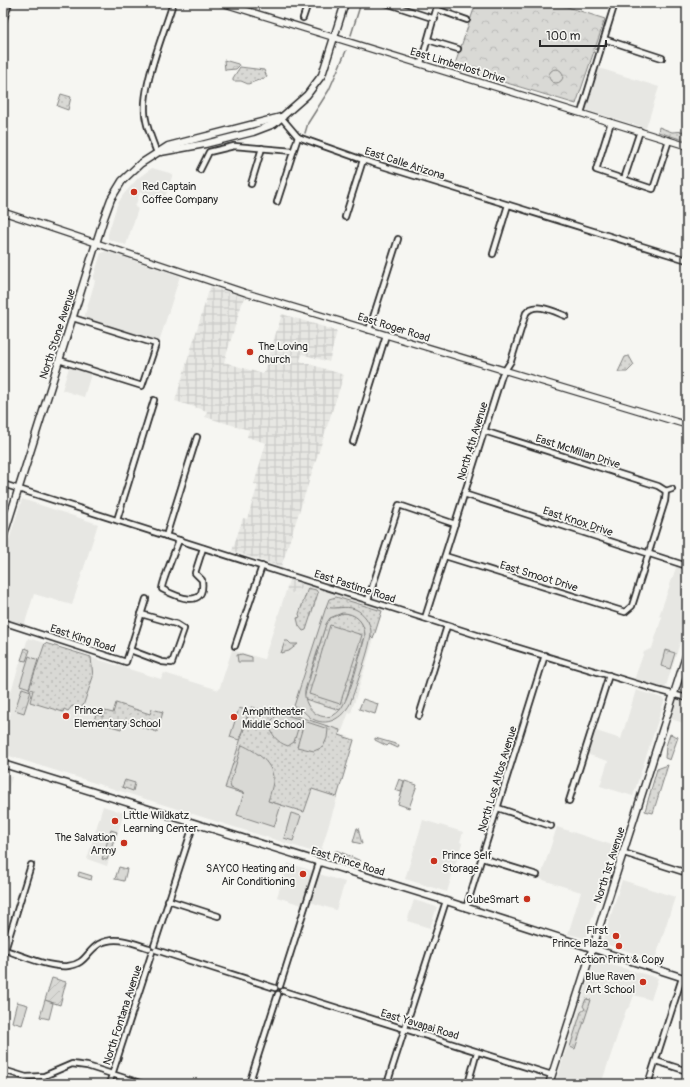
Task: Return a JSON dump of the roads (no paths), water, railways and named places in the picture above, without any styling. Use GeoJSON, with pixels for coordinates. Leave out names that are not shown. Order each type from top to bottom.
{"type":"FeatureCollection","features":[{"type":"Feature","properties":{"kind":"main road","name":"North Stone Avenue"},"geometry":{"type":"LineString","coordinates":[[3,538],[96,243],[111,199],[122,181],[136,167],[157,152],[176,150],[253,132],[274,124],[307,95],[322,75],[345,3]]}},
{"type":"Feature","properties":{"kind":"main road","name":"North 1st Avenue"},"geometry":{"type":"LineString","coordinates":[[549,1084],[687,653]]}},
{"type":"Feature","properties":{"kind":"main road","name":"East Prince Road"},"geometry":{"type":"LineString","coordinates":[[3,764],[319,863],[446,901],[685,979]]}},
{"type":"Feature","properties":{"kind":"street"},"geometry":{"type":"LineString","coordinates":[[3,22],[9,3]]}},
{"type":"Feature","properties":{"kind":"street"},"geometry":{"type":"LineString","coordinates":[[157,152],[146,119],[146,98],[150,78],[173,3]]}},
{"type":"Feature","properties":{"kind":"street","name":"East Limberlost Drive"},"geometry":{"type":"LineString","coordinates":[[222,3],[687,146]]}},
{"type":"Feature","properties":{"kind":"street"},"geometry":{"type":"LineString","coordinates":[[303,18],[308,3]]}},
{"type":"Feature","properties":{"kind":"street"},"geometry":{"type":"LineString","coordinates":[[386,3],[435,19]]}},
{"type":"Feature","properties":{"kind":"street"},"geometry":{"type":"LineString","coordinates":[[421,63],[435,19],[438,3]]}},
{"type":"Feature","properties":{"kind":"street"},"geometry":{"type":"LineString","coordinates":[[581,113],[615,3]]}},
{"type":"Feature","properties":{"kind":"street"},"geometry":{"type":"LineString","coordinates":[[436,10],[467,20]]}},
{"type":"Feature","properties":{"kind":"street"},"geometry":{"type":"LineString","coordinates":[[604,39],[662,58]]}},
{"type":"Feature","properties":{"kind":"street"},"geometry":{"type":"LineString","coordinates":[[428,40],[458,49]]}},
{"type":"Feature","properties":{"kind":"street"},"geometry":{"type":"LineString","coordinates":[[277,202],[298,137],[281,117]]}},
{"type":"Feature","properties":{"kind":"street"},"geometry":{"type":"LineString","coordinates":[[611,122],[596,170],[654,189],[669,140]]}},
{"type":"Feature","properties":{"kind":"street"},"geometry":{"type":"LineString","coordinates":[[624,179],[640,131]]}},
{"type":"Feature","properties":{"kind":"street","name":"East Calle Arizona"},"geometry":{"type":"LineString","coordinates":[[298,137],[363,160],[508,205],[550,216],[687,260]]}},
{"type":"Feature","properties":{"kind":"street"},"geometry":{"type":"LineString","coordinates":[[200,170],[209,152],[234,146],[293,151]]}},
{"type":"Feature","properties":{"kind":"street"},"geometry":{"type":"LineString","coordinates":[[251,184],[262,148]]}},
{"type":"Feature","properties":{"kind":"street"},"geometry":{"type":"LineString","coordinates":[[345,217],[363,160]]}},
{"type":"Feature","properties":{"kind":"street"},"geometry":{"type":"LineString","coordinates":[[492,254],[508,205]]}},
{"type":"Feature","properties":{"kind":"street","name":"East Roger Road"},"geometry":{"type":"LineString","coordinates":[[3,212],[245,292],[687,425]]}},
{"type":"Feature","properties":{"kind":"street"},"geometry":{"type":"LineString","coordinates":[[369,330],[398,238]]}},
{"type":"Feature","properties":{"kind":"street","name":"North 4th Avenue"},"geometry":{"type":"LineString","coordinates":[[425,618],[502,375],[506,371],[511,361],[528,310],[537,307],[566,316]]}},
{"type":"Feature","properties":{"kind":"street"},"geometry":{"type":"LineString","coordinates":[[59,360],[142,386],[156,344],[73,318]]}},
{"type":"Feature","properties":{"kind":"street"},"geometry":{"type":"LineString","coordinates":[[353,442],[386,335]]}},
{"type":"Feature","properties":{"kind":"street"},"geometry":{"type":"LineString","coordinates":[[117,520],[154,400]]}},
{"type":"Feature","properties":{"kind":"street","name":"East McMillan Drive"},"geometry":{"type":"LineString","coordinates":[[484,431],[658,486],[666,491]]}},
{"type":"Feature","properties":{"kind":"street"},"geometry":{"type":"LineString","coordinates":[[166,536],[197,436]]}},
{"type":"Feature","properties":{"kind":"street","name":"East Pastime Road"},"geometry":{"type":"LineString","coordinates":[[3,484],[447,626],[687,698]]}},
{"type":"Feature","properties":{"kind":"street"},"geometry":{"type":"LineString","coordinates":[[649,553],[665,501],[666,491],[672,489]]}},
{"type":"Feature","properties":{"kind":"street","name":"East Knox Drive"},"geometry":{"type":"LineString","coordinates":[[464,494],[687,566]]}},
{"type":"Feature","properties":{"kind":"street"},"geometry":{"type":"LineString","coordinates":[[368,600],[399,505],[455,524]]}},
{"type":"Feature","properties":{"kind":"street"},"geometry":{"type":"LineString","coordinates":[[179,540],[167,574],[161,585],[162,589],[174,595],[193,600],[198,598],[201,593],[202,580],[195,573],[203,548]]}},
{"type":"Feature","properties":{"kind":"street","name":"East Smoot Drive"},"geometry":{"type":"LineString","coordinates":[[445,556],[620,611],[629,612],[649,553]]}},
{"type":"Feature","properties":{"kind":"street"},"geometry":{"type":"LineString","coordinates":[[235,646],[262,566]]}},
{"type":"Feature","properties":{"kind":"street"},"geometry":{"type":"LineString","coordinates":[[130,650],[146,599]]}},
{"type":"Feature","properties":{"kind":"street","name":"East King Road"},"geometry":{"type":"LineString","coordinates":[[3,622],[126,662],[130,650],[162,662],[172,663],[184,629],[176,624],[141,614]]}},
{"type":"Feature","properties":{"kind":"street"},"geometry":{"type":"LineString","coordinates":[[419,716],[447,626]]}},
{"type":"Feature","properties":{"kind":"street","name":"North Los Altos Avenue"},"geometry":{"type":"LineString","coordinates":[[466,908],[545,655]]}},
{"type":"Feature","properties":{"kind":"street"},"geometry":{"type":"LineString","coordinates":[[569,801],[609,675]]}},
{"type":"Feature","properties":{"kind":"street"},"geometry":{"type":"LineString","coordinates":[[498,808],[551,826]]}},
{"type":"Feature","properties":{"kind":"street","name":"North Fontana Avenue"},"geometry":{"type":"LineString","coordinates":[[109,1084],[194,823]]}},
{"type":"Feature","properties":{"kind":"street"},"geometry":{"type":"LineString","coordinates":[[624,853],[687,873]]}},
{"type":"Feature","properties":{"kind":"street"},"geometry":{"type":"LineString","coordinates":[[482,858],[537,876]]}},
{"type":"Feature","properties":{"kind":"street"},"geometry":{"type":"LineString","coordinates":[[249,1084],[283,988],[280,986],[319,863]]}},
{"type":"Feature","properties":{"kind":"street"},"geometry":{"type":"LineString","coordinates":[[31,865],[4,949],[56,966],[66,967],[81,963],[98,945],[107,941],[126,941],[275,988],[275,990],[281,992]]}},
{"type":"Feature","properties":{"kind":"street"},"geometry":{"type":"LineString","coordinates":[[168,900],[218,916]]}},
{"type":"Feature","properties":{"kind":"street"},"geometry":{"type":"LineString","coordinates":[[387,1084],[446,901]]}},
{"type":"Feature","properties":{"kind":"street"},"geometry":{"type":"LineString","coordinates":[[648,1084],[685,979]]}},
{"type":"Feature","properties":{"kind":"street"},"geometry":{"type":"LineString","coordinates":[[275,988],[280,986]]}},
{"type":"Feature","properties":{"kind":"street","name":"East Yavapai Road"},"geometry":{"type":"LineString","coordinates":[[281,992],[552,1076]]}},
{"type":"Feature","properties":{"kind":"street"},"geometry":{"type":"LineString","coordinates":[[468,1084],[477,1052]]}},
{"type":"Feature","properties":{"kind":"street"},"geometry":{"type":"LineString","coordinates":[[656,1061],[687,1071]]}},
{"type":"Feature","properties":{"kind":"street"},"geometry":{"type":"LineString","coordinates":[[3,1070],[26,1077],[44,1076],[72,1064],[87,1066],[142,1084]]}},
{"type":"Feature","properties":{"kind":"waterway"},"geometry":{"type":"LineString","coordinates":[[351,35],[361,3]]}},
{"type":"Feature","properties":{"kind":"waterway"},"geometry":{"type":"LineString","coordinates":[[305,133],[308,123],[329,90],[346,51]]}},
{"type":"Feature","properties":{"kind":"place","name":"Red Captain Coffee Company"},"geometry":{"type":"Point","coordinates":[134,192]}},
{"type":"Feature","properties":{"kind":"place","name":"The Loving Church"},"geometry":{"type":"Point","coordinates":[250,352]}},
{"type":"Feature","properties":{"kind":"place","name":"Prince Elementary School"},"geometry":{"type":"Point","coordinates":[66,716]}},
{"type":"Feature","properties":{"kind":"place","name":"Amphitheater Middle School"},"geometry":{"type":"Point","coordinates":[234,717]}},
{"type":"Feature","properties":{"kind":"place","name":"Little Wildkatz Learning Center"},"geometry":{"type":"Point","coordinates":[115,821]}},
{"type":"Feature","properties":{"kind":"place","name":"The Salvation Army"},"geometry":{"type":"Point","coordinates":[124,843]}},
{"type":"Feature","properties":{"kind":"place","name":"Prince Self Storage"},"geometry":{"type":"Point","coordinates":[434,861]}},
{"type":"Feature","properties":{"kind":"place","name":"SAYCO Heating and Air Conditioning"},"geometry":{"type":"Point","coordinates":[303,874]}},
{"type":"Feature","properties":{"kind":"place","name":"CubeSmart"},"geometry":{"type":"Point","coordinates":[527,899]}},
{"type":"Feature","properties":{"kind":"place","name":"First Prince Plaza"},"geometry":{"type":"Point","coordinates":[616,936]}},
{"type":"Feature","properties":{"kind":"place","name":"Action Print & Copy"},"geometry":{"type":"Point","coordinates":[619,946]}},
{"type":"Feature","properties":{"kind":"place","name":"Blue Raven Art School"},"geometry":{"type":"Point","coordinates":[643,982]}}]}
